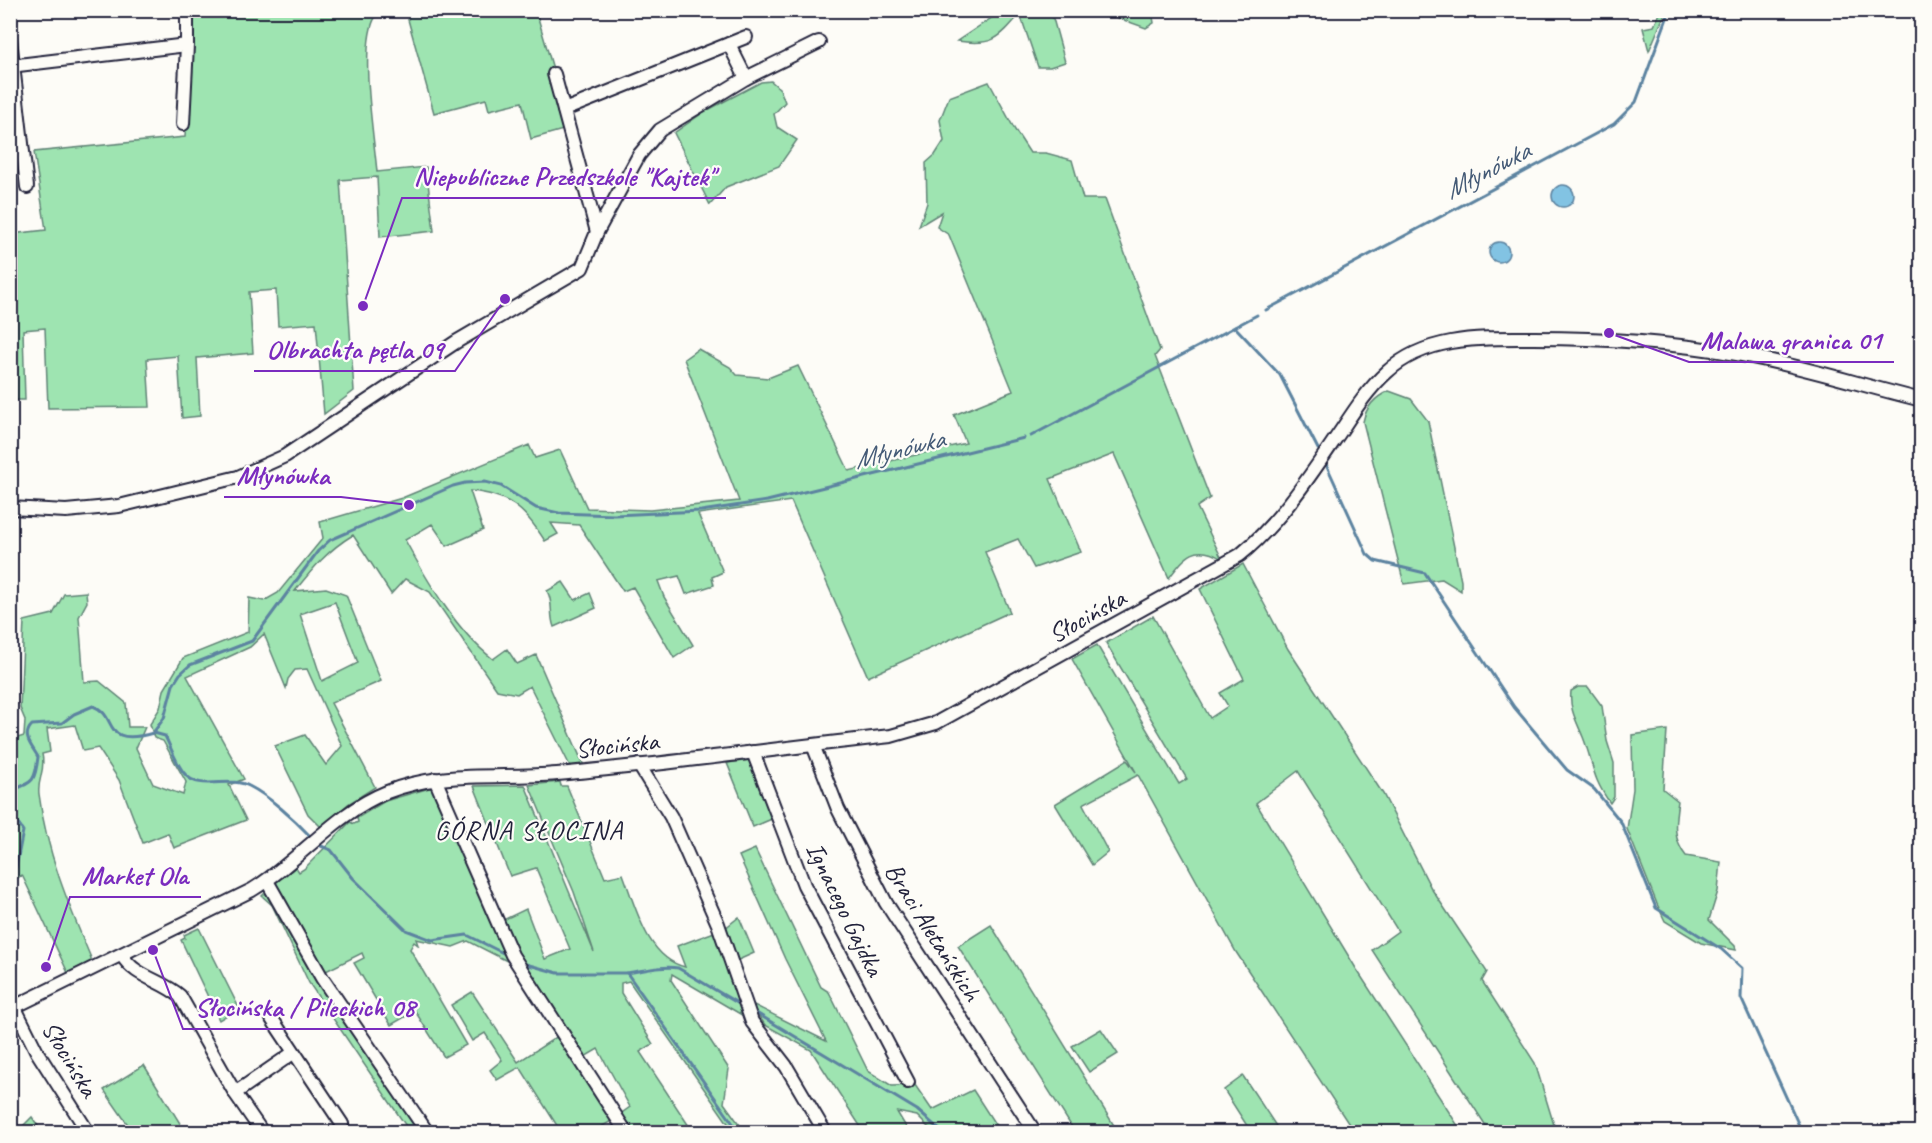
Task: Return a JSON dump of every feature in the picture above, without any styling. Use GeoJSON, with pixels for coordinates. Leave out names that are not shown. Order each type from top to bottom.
{"type":"FeatureCollection","features":[{"type":"Feature","properties":{"kind":"street"},"geometry":{"type":"LineString","coordinates":[[183,124],[188,10]]}},
{"type":"Feature","properties":{"kind":"street"},"geometry":{"type":"LineString","coordinates":[[564,110],[746,37]]}},
{"type":"Feature","properties":{"kind":"street"},"geometry":{"type":"LineString","coordinates":[[10,39],[27,187]]}},
{"type":"Feature","properties":{"kind":"street"},"geometry":{"type":"LineString","coordinates":[[10,508],[40,511],[97,509],[209,486],[251,472],[307,443],[456,342],[582,268],[597,232],[639,155],[660,130],[746,78],[819,42]]}},
{"type":"Feature","properties":{"kind":"street"},"geometry":{"type":"LineString","coordinates":[[729,44],[746,78]]}},
{"type":"Feature","properties":{"kind":"street"},"geometry":{"type":"LineString","coordinates":[[12,65],[187,45]]}},
{"type":"Feature","properties":{"kind":"street"},"geometry":{"type":"LineString","coordinates":[[554,74],[597,232]]}},
{"type":"Feature","properties":{"kind":"street","name":"Słocińska"},"geometry":{"type":"LineString","coordinates":[[88,1132],[37,1052],[13,1009],[267,881],[358,806],[402,786],[435,778],[526,777],[639,765],[891,736],[936,723],[1240,555],[1279,517],[1376,382],[1402,360],[1418,351],[1471,339],[1545,338],[1657,343],[1769,361],[1922,400]]}},
{"type":"Feature","properties":{"kind":"street","name":"Braci Aletańskich"},"geometry":{"type":"LineString","coordinates":[[813,745],[838,809],[886,903],[1035,1132]]}},
{"type":"Feature","properties":{"kind":"street","name":"Ignacego Gajdka"},"geometry":{"type":"LineString","coordinates":[[753,752],[804,885],[908,1082]]}},
{"type":"Feature","properties":{"kind":"street"},"geometry":{"type":"LineString","coordinates":[[639,765],[671,817],[718,924],[752,1022],[786,1065],[825,1132]]}},
{"type":"Feature","properties":{"kind":"street"},"geometry":{"type":"LineString","coordinates":[[435,778],[512,955],[626,1132]]}},
{"type":"Feature","properties":{"kind":"street"},"geometry":{"type":"LineString","coordinates":[[267,881],[322,978],[427,1132]]}},
{"type":"Feature","properties":{"kind":"street"},"geometry":{"type":"LineString","coordinates":[[122,955],[139,973],[169,986],[180,996],[235,1093],[262,1132]]}},
{"type":"Feature","properties":{"kind":"street"},"geometry":{"type":"LineString","coordinates":[[272,1019],[342,1124]]}},
{"type":"Feature","properties":{"kind":"street"},"geometry":{"type":"LineString","coordinates":[[235,1093],[293,1053]]}},
{"type":"Feature","properties":{"kind":"green space"},"geometry":{"type":"Polygon","coordinates":[[[192,11],[402,11],[376,16],[368,47],[369,91],[377,172],[426,167],[434,231],[380,237],[377,177],[340,180],[354,391],[324,414],[316,323],[278,326],[276,290],[249,292],[253,353],[197,358],[200,416],[182,418],[178,356],[147,359],[150,407],[48,408],[45,328],[23,330],[25,400],[11,400],[11,234],[46,230],[34,152],[185,137],[192,11]]]}},
{"type":"Feature","properties":{"kind":"green space"},"geometry":{"type":"Polygon","coordinates":[[[402,11],[536,11],[553,69],[563,130],[531,139],[522,102],[489,110],[486,99],[434,113],[407,16],[402,11]]]}},
{"type":"Feature","properties":{"kind":"green space"},"geometry":{"type":"Polygon","coordinates":[[[1002,11],[1051,11],[1065,62],[1050,67],[1038,67],[1020,14],[1006,30],[987,42],[957,41],[1002,11]]]}},
{"type":"Feature","properties":{"kind":"green space"},"geometry":{"type":"Polygon","coordinates":[[[1119,11],[1152,11],[1154,23],[1146,28],[1118,18],[1119,11]]]}},
{"type":"Feature","properties":{"kind":"green space"},"geometry":{"type":"Polygon","coordinates":[[[1661,11],[1666,11],[1649,51],[1643,28],[1654,26],[1661,11]]]}},
{"type":"Feature","properties":{"kind":"green space"},"geometry":{"type":"Polygon","coordinates":[[[771,81],[780,89],[785,102],[774,114],[777,127],[797,140],[779,166],[726,187],[710,205],[674,133],[704,112],[761,82],[771,81]]]}},
{"type":"Feature","properties":{"kind":"green space"},"geometry":{"type":"Polygon","coordinates":[[[989,82],[1030,153],[1046,153],[1072,160],[1083,199],[1105,199],[1160,350],[1155,356],[1210,498],[1197,507],[1222,559],[1205,552],[1191,554],[1169,578],[1114,454],[1050,479],[1081,552],[1034,568],[1018,539],[985,552],[1010,612],[868,677],[791,501],[698,514],[723,572],[712,577],[714,585],[686,594],[679,576],[658,581],[664,597],[693,645],[674,658],[633,587],[623,591],[579,525],[551,523],[558,534],[545,541],[530,520],[514,505],[495,496],[470,491],[483,530],[447,546],[432,524],[405,540],[443,604],[479,647],[493,659],[507,649],[517,664],[536,655],[584,766],[571,768],[530,686],[517,694],[497,690],[430,592],[405,579],[391,594],[353,535],[321,560],[295,591],[326,588],[346,595],[381,681],[331,703],[375,787],[348,804],[322,828],[308,814],[275,746],[305,735],[326,765],[342,746],[307,669],[295,670],[288,679],[286,688],[264,634],[250,647],[187,676],[244,779],[229,785],[246,820],[174,848],[168,833],[143,843],[119,780],[98,748],[83,751],[75,725],[47,729],[50,752],[42,754],[43,765],[39,789],[42,815],[59,878],[91,958],[91,964],[69,975],[22,875],[11,882],[11,842],[15,833],[10,825],[11,740],[24,736],[25,720],[20,708],[24,621],[53,614],[64,594],[86,592],[87,602],[79,617],[84,682],[99,681],[126,703],[128,727],[145,727],[136,748],[153,784],[183,795],[186,782],[163,741],[154,738],[150,724],[160,708],[164,690],[183,658],[248,632],[249,598],[264,601],[278,593],[323,538],[320,522],[402,498],[529,445],[535,458],[560,450],[587,508],[650,510],[739,501],[684,359],[698,349],[730,367],[737,375],[768,378],[798,366],[849,471],[966,443],[954,415],[1013,391],[949,235],[937,227],[942,212],[919,226],[927,203],[926,163],[935,155],[944,141],[940,120],[949,97],[989,82]],[[335,602],[300,614],[322,681],[358,663],[335,602]]]}},
{"type":"Feature","properties":{"kind":"green space"},"geometry":{"type":"Polygon","coordinates":[[[1389,391],[1411,399],[1428,421],[1461,581],[1461,591],[1442,579],[1404,584],[1363,422],[1366,411],[1372,403],[1389,391]]]}},
{"type":"Feature","properties":{"kind":"green space"},"geometry":{"type":"Polygon","coordinates":[[[1243,564],[1288,649],[1383,794],[1431,888],[1487,972],[1482,981],[1535,1063],[1554,1125],[1551,1132],[1490,1132],[1372,950],[1398,931],[1298,771],[1256,803],[1357,970],[1462,1132],[1354,1132],[1236,952],[1138,775],[1083,804],[1108,852],[1092,865],[1055,804],[1127,760],[1136,772],[1072,659],[1097,645],[1179,784],[1187,779],[1106,643],[1153,616],[1210,718],[1228,706],[1220,693],[1244,679],[1200,589],[1243,564]]]}},
{"type":"Feature","properties":{"kind":"green space"},"geometry":{"type":"Polygon","coordinates":[[[563,582],[575,600],[590,593],[596,608],[554,627],[547,591],[563,582]]]}},
{"type":"Feature","properties":{"kind":"green space"},"geometry":{"type":"Polygon","coordinates":[[[1578,687],[1588,687],[1602,706],[1607,741],[1614,763],[1614,797],[1610,803],[1596,778],[1572,709],[1571,691],[1578,687]]]}},
{"type":"Feature","properties":{"kind":"green space"},"geometry":{"type":"Polygon","coordinates":[[[1667,730],[1663,789],[1678,801],[1676,823],[1678,843],[1686,856],[1721,862],[1718,891],[1709,920],[1735,946],[1736,950],[1701,943],[1665,921],[1627,829],[1633,789],[1632,735],[1667,730]]]}},
{"type":"Feature","properties":{"kind":"green space"},"geometry":{"type":"Polygon","coordinates":[[[751,760],[774,818],[753,827],[727,763],[751,760]]]}},
{"type":"Feature","properties":{"kind":"green space"},"geometry":{"type":"Polygon","coordinates":[[[560,782],[561,786],[567,786],[605,878],[623,874],[638,916],[652,943],[661,953],[672,962],[685,967],[677,946],[717,931],[747,1018],[672,974],[671,980],[729,1069],[724,1103],[745,1132],[734,1132],[629,981],[621,983],[621,993],[653,1044],[640,1052],[693,1132],[630,1132],[619,1115],[630,1107],[598,1049],[583,1058],[499,922],[526,909],[545,959],[570,949],[536,868],[510,876],[474,786],[525,785],[594,952],[574,892],[529,785],[560,782]]]}},
{"type":"Feature","properties":{"kind":"green space"},"geometry":{"type":"Polygon","coordinates":[[[433,787],[508,950],[507,961],[468,941],[453,947],[416,939],[418,945],[414,942],[410,949],[466,1045],[444,1057],[415,1011],[391,1025],[354,963],[364,958],[362,953],[324,972],[284,899],[273,885],[296,867],[299,872],[304,869],[350,822],[354,824],[358,822],[357,818],[385,801],[433,787]]]}},
{"type":"Feature","properties":{"kind":"green space"},"geometry":{"type":"Polygon","coordinates":[[[755,849],[821,987],[829,992],[868,1071],[892,1086],[915,1085],[932,1110],[973,1090],[1000,1132],[933,1132],[917,1116],[897,1112],[909,1132],[864,1132],[811,1050],[765,1025],[750,1003],[826,1041],[785,959],[739,856],[755,849]]]}},
{"type":"Feature","properties":{"kind":"green space"},"geometry":{"type":"Polygon","coordinates":[[[265,893],[273,899],[346,1023],[419,1132],[410,1132],[309,983],[272,905],[262,896],[265,893]]]}},
{"type":"Feature","properties":{"kind":"green space"},"geometry":{"type":"Polygon","coordinates":[[[739,917],[754,953],[734,962],[724,929],[739,917]]]}},
{"type":"Feature","properties":{"kind":"green space"},"geometry":{"type":"Polygon","coordinates":[[[991,925],[1118,1132],[1103,1132],[1102,1130],[1075,1132],[958,946],[991,925]]]}},
{"type":"Feature","properties":{"kind":"green space"},"geometry":{"type":"Polygon","coordinates":[[[199,928],[239,1008],[219,1020],[181,940],[185,938],[184,935],[199,928]]]}},
{"type":"Feature","properties":{"kind":"green space"},"geometry":{"type":"Polygon","coordinates":[[[472,992],[518,1062],[558,1036],[613,1120],[593,1132],[561,1132],[520,1067],[497,1080],[490,1070],[502,1060],[485,1033],[472,1041],[451,1005],[472,992]]]}},
{"type":"Feature","properties":{"kind":"green space"},"geometry":{"type":"Polygon","coordinates":[[[1101,1029],[1118,1054],[1089,1072],[1072,1046],[1101,1029]]]}},
{"type":"Feature","properties":{"kind":"green space"},"geometry":{"type":"Polygon","coordinates":[[[144,1065],[181,1125],[169,1132],[133,1132],[104,1090],[144,1065]]]}},
{"type":"Feature","properties":{"kind":"green space"},"geometry":{"type":"Polygon","coordinates":[[[1243,1076],[1280,1132],[1251,1132],[1224,1090],[1243,1076]]]}},
{"type":"Feature","properties":{"kind":"green space"},"geometry":{"type":"Polygon","coordinates":[[[32,1117],[42,1132],[17,1132],[32,1117]]]}},
{"type":"Feature","properties":{"kind":"water"},"geometry":{"type":"Polygon","coordinates":[[[1563,185],[1571,188],[1574,196],[1571,204],[1563,207],[1555,204],[1552,196],[1555,188],[1563,185]]]}},
{"type":"Feature","properties":{"kind":"water"},"geometry":{"type":"Polygon","coordinates":[[[1499,242],[1506,245],[1509,252],[1506,259],[1499,262],[1492,259],[1489,252],[1492,245],[1499,242]]]}},
{"type":"Feature","properties":{"kind":"waterway","name":"Młynówka"},"geometry":{"type":"LineString","coordinates":[[1266,310],[1614,124],[1636,102],[1670,10]]}},
{"type":"Feature","properties":{"kind":"waterway","name":"Młynówka"},"geometry":{"type":"LineString","coordinates":[[1031,436],[1257,315]]}},
{"type":"Feature","properties":{"kind":"waterway"},"geometry":{"type":"LineString","coordinates":[[1235,327],[1280,375],[1318,449]]}},
{"type":"Feature","properties":{"kind":"waterway","name":"Młynówka"},"geometry":{"type":"LineString","coordinates":[[10,791],[28,783],[36,772],[38,757],[27,737],[32,725],[62,723],[74,714],[93,706],[101,710],[118,733],[136,737],[153,733],[164,718],[173,685],[180,674],[190,665],[252,641],[318,551],[330,540],[453,486],[485,482],[501,486],[536,508],[559,513],[614,515],[701,511],[767,501],[1024,438]]}},
{"type":"Feature","properties":{"kind":"waterway"},"geometry":{"type":"LineString","coordinates":[[1326,464],[1367,554],[1375,561],[1425,573],[1514,707],[1567,770],[1594,789],[1621,822],[1656,908],[1721,949],[1742,968],[1741,998],[1802,1132]]}},
{"type":"Feature","properties":{"kind":"waterway"},"geometry":{"type":"LineString","coordinates":[[154,733],[165,736],[178,765],[190,779],[206,783],[233,782],[249,786],[281,809],[310,836]]}},
{"type":"Feature","properties":{"kind":"waterway","name":"Młynówka"},"geometry":{"type":"LineString","coordinates":[[10,812],[23,831],[16,867],[10,875]]}},
{"type":"Feature","properties":{"kind":"waterway"},"geometry":{"type":"LineString","coordinates":[[321,846],[331,850],[353,878],[406,930],[432,940],[467,935],[507,955]]}},
{"type":"Feature","properties":{"kind":"waterway"},"geometry":{"type":"LineString","coordinates":[[522,963],[558,973],[627,973],[739,1132]]}},
{"type":"Feature","properties":{"kind":"waterway"},"geometry":{"type":"LineString","coordinates":[[627,973],[659,968],[678,968],[739,1004]]}},
{"type":"Feature","properties":{"kind":"waterway"},"geometry":{"type":"LineString","coordinates":[[753,1011],[917,1110],[942,1132]]}},
{"type":"Feature","properties":{"kind":"place","name":"Olbrachta pętla 09"},"geometry":{"type":"Point","coordinates":[505,299]}},
{"type":"Feature","properties":{"kind":"place","name":"Niepubliczne Przedszkole \"Kajtek\""},"geometry":{"type":"Point","coordinates":[363,306]}},
{"type":"Feature","properties":{"kind":"place","name":"Malawa granica 01"},"geometry":{"type":"Point","coordinates":[1609,333]}},
{"type":"Feature","properties":{"kind":"place","name":"Młynówka"},"geometry":{"type":"Point","coordinates":[409,505]}},
{"type":"Feature","properties":{"kind":"place","name":"Słocińska / Pileckich 08"},"geometry":{"type":"Point","coordinates":[153,950]}},
{"type":"Feature","properties":{"kind":"place","name":"Market Ola"},"geometry":{"type":"Point","coordinates":[46,967]}},
{"type":"Feature","properties":{"kind":"district","name":"GÓRNA SŁOCINA"},"geometry":{"type":"Point","coordinates":[529,830]}}]}
